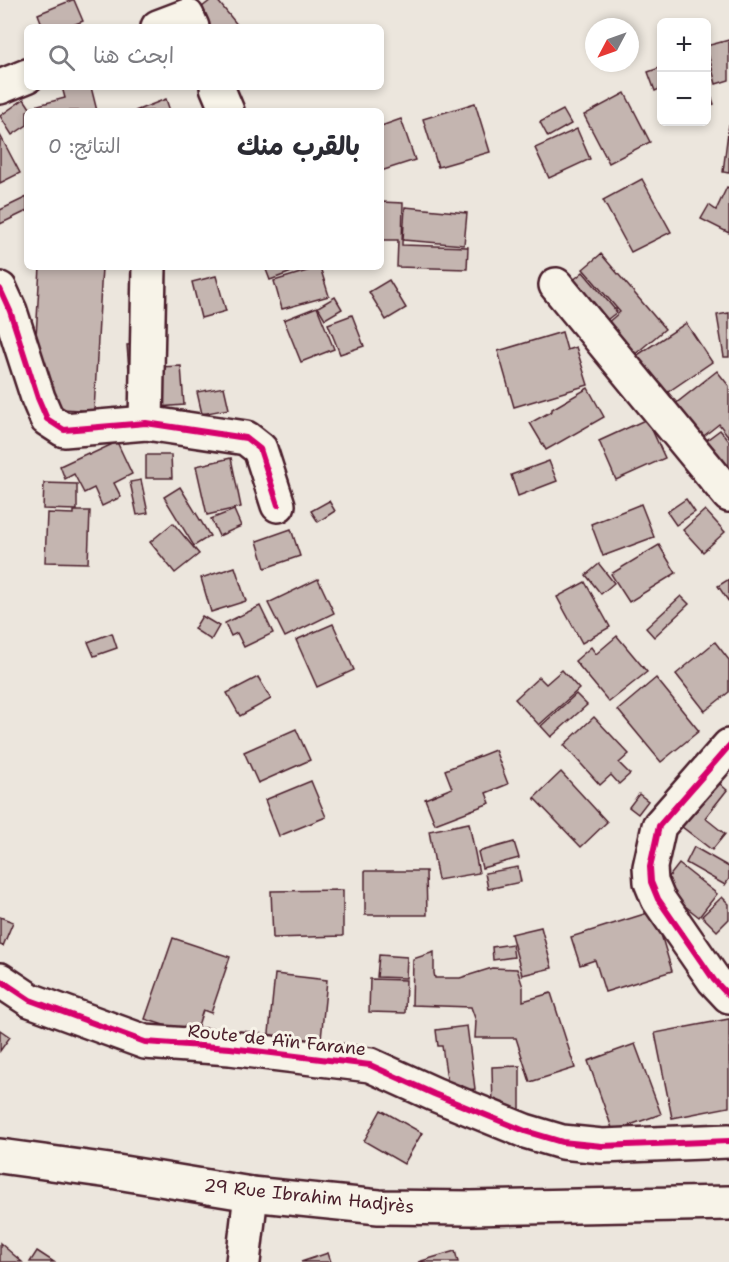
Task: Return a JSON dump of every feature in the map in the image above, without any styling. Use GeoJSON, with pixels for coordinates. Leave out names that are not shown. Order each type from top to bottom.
{"type":"FeatureCollection","features":[{"type":"Feature","properties":{"kind":"street"},"geometry":{"type":"LineString","coordinates":[[166,24],[187,16],[191,24]]}},
{"type":"Feature","properties":{"kind":"street"},"geometry":{"type":"LineString","coordinates":[[0,87],[24,77]]}},
{"type":"Feature","properties":{"kind":"street"},"geometry":{"type":"LineString","coordinates":[[218,90],[226,108]]}},
{"type":"Feature","properties":{"kind":"street"},"geometry":{"type":"LineString","coordinates":[[146,423],[149,270]]}},
{"type":"Feature","properties":{"kind":"street"},"geometry":{"type":"LineString","coordinates":[[556,285],[729,495]]}},
{"type":"Feature","properties":{"kind":"street"},"geometry":{"type":"LineString","coordinates":[[0,289],[10,311],[47,419],[64,430],[146,423],[246,438],[260,449],[278,505]]}},
{"type":"Feature","properties":{"kind":"street"},"geometry":{"type":"LineString","coordinates":[[729,746],[659,826],[650,867],[651,882],[658,899],[714,980],[729,996]]}},
{"type":"Feature","properties":{"kind":"street","name":"Route de Aïn Farane"},"geometry":{"type":"LineString","coordinates":[[0,980],[30,1000],[145,1042],[230,1048],[370,1065],[515,1127],[562,1142],[602,1146],[729,1141]]}},
{"type":"Feature","properties":{"kind":"street","name":"29 Rue Ibrahim Hadjrès"},"geometry":{"type":"LineString","coordinates":[[0,1156],[251,1194],[378,1207],[460,1208],[729,1203]]}},
{"type":"Feature","properties":{"kind":"street"},"geometry":{"type":"LineString","coordinates":[[243,1262],[251,1194]]}},
{"type":"Feature","properties":{"kind":"building"},"geometry":{"type":"Polygon","coordinates":[[[74,0],[83,21],[76,24],[42,24],[38,14],[74,0]]]}},
{"type":"Feature","properties":{"kind":"building"},"geometry":{"type":"Polygon","coordinates":[[[211,0],[217,0],[237,24],[181,24],[211,0]]]}},
{"type":"Feature","properties":{"kind":"building"},"geometry":{"type":"Polygon","coordinates":[[[729,40],[729,80],[716,84],[711,65],[711,45],[729,40]]]}},
{"type":"Feature","properties":{"kind":"building"},"geometry":{"type":"Polygon","coordinates":[[[657,69],[657,90],[655,91],[648,72],[657,69]]]}},
{"type":"Feature","properties":{"kind":"building"},"geometry":{"type":"Polygon","coordinates":[[[63,90],[92,90],[96,108],[39,108],[38,105],[65,98],[63,90]]]}},
{"type":"Feature","properties":{"kind":"building"},"geometry":{"type":"Polygon","coordinates":[[[625,93],[650,142],[609,163],[584,115],[625,93]]]}},
{"type":"Feature","properties":{"kind":"building"},"geometry":{"type":"Polygon","coordinates":[[[24,99],[30,108],[24,108],[24,127],[12,135],[0,116],[24,99]]]}},
{"type":"Feature","properties":{"kind":"building"},"geometry":{"type":"Polygon","coordinates":[[[166,99],[169,108],[143,108],[166,99]]]}},
{"type":"Feature","properties":{"kind":"building"},"geometry":{"type":"Polygon","coordinates":[[[475,103],[490,152],[438,167],[423,119],[475,103]]]}},
{"type":"Feature","properties":{"kind":"building"},"geometry":{"type":"Polygon","coordinates":[[[563,110],[571,124],[548,137],[540,122],[563,110]]]}},
{"type":"Feature","properties":{"kind":"building"},"geometry":{"type":"Polygon","coordinates":[[[401,119],[415,160],[384,170],[384,125],[401,119]]]}},
{"type":"Feature","properties":{"kind":"building"},"geometry":{"type":"Polygon","coordinates":[[[729,124],[729,173],[723,172],[729,124]]]}},
{"type":"Feature","properties":{"kind":"building"},"geometry":{"type":"Polygon","coordinates":[[[577,129],[590,159],[549,178],[535,148],[577,129]]]}},
{"type":"Feature","properties":{"kind":"building"},"geometry":{"type":"Polygon","coordinates":[[[0,135],[20,173],[0,183],[0,135]]]}},
{"type":"Feature","properties":{"kind":"building"},"geometry":{"type":"Polygon","coordinates":[[[642,179],[671,232],[631,252],[603,200],[642,179]]]}},
{"type":"Feature","properties":{"kind":"building"},"geometry":{"type":"Polygon","coordinates":[[[727,187],[729,188],[729,233],[701,219],[709,205],[716,210],[727,187]]]}},
{"type":"Feature","properties":{"kind":"building"},"geometry":{"type":"Polygon","coordinates":[[[24,198],[24,212],[0,224],[0,210],[24,198]]]}},
{"type":"Feature","properties":{"kind":"building"},"geometry":{"type":"Polygon","coordinates":[[[384,202],[403,203],[402,245],[468,247],[467,269],[397,267],[398,240],[384,240],[384,202]]]}},
{"type":"Feature","properties":{"kind":"building"},"geometry":{"type":"Polygon","coordinates":[[[405,207],[467,213],[464,245],[403,240],[405,207]]]}},
{"type":"Feature","properties":{"kind":"building"},"geometry":{"type":"Polygon","coordinates":[[[601,254],[665,329],[633,356],[606,324],[620,312],[583,269],[601,254]]]}},
{"type":"Feature","properties":{"kind":"building"},"geometry":{"type":"Polygon","coordinates":[[[40,270],[102,270],[94,411],[32,407],[40,270]]]}},
{"type":"Feature","properties":{"kind":"building"},"geometry":{"type":"Polygon","coordinates":[[[266,270],[297,270],[270,280],[266,270]]]}},
{"type":"Feature","properties":{"kind":"building"},"geometry":{"type":"Polygon","coordinates":[[[310,270],[321,270],[329,296],[282,309],[274,281],[310,270]]]}},
{"type":"Feature","properties":{"kind":"building"},"geometry":{"type":"Polygon","coordinates":[[[583,272],[617,312],[604,322],[571,282],[583,272]]]}},
{"type":"Feature","properties":{"kind":"building"},"geometry":{"type":"Polygon","coordinates":[[[216,276],[226,311],[201,318],[192,282],[216,276]]]}},
{"type":"Feature","properties":{"kind":"building"},"geometry":{"type":"Polygon","coordinates":[[[389,280],[406,308],[386,320],[369,292],[389,280]]]}},
{"type":"Feature","properties":{"kind":"building"},"geometry":{"type":"Polygon","coordinates":[[[335,297],[342,309],[325,319],[318,307],[335,297]]]}},
{"type":"Feature","properties":{"kind":"building"},"geometry":{"type":"Polygon","coordinates":[[[317,307],[334,349],[301,362],[284,320],[317,307]]]}},
{"type":"Feature","properties":{"kind":"building"},"geometry":{"type":"Polygon","coordinates":[[[729,313],[729,357],[724,357],[717,315],[729,313]]]}},
{"type":"Feature","properties":{"kind":"building"},"geometry":{"type":"Polygon","coordinates":[[[352,315],[364,346],[340,354],[328,324],[352,315]]]}},
{"type":"Feature","properties":{"kind":"building"},"geometry":{"type":"Polygon","coordinates":[[[686,323],[712,362],[662,396],[636,356],[686,323]]]}},
{"type":"Feature","properties":{"kind":"building"},"geometry":{"type":"Polygon","coordinates":[[[562,332],[567,350],[576,347],[588,385],[514,407],[498,351],[562,332]]]}},
{"type":"Feature","properties":{"kind":"building"},"geometry":{"type":"Polygon","coordinates":[[[156,343],[157,367],[181,366],[184,405],[132,409],[127,345],[156,343]]]}},
{"type":"Feature","properties":{"kind":"building"},"geometry":{"type":"Polygon","coordinates":[[[717,371],[729,386],[729,437],[719,424],[700,439],[674,405],[717,371]]]}},
{"type":"Feature","properties":{"kind":"building"},"geometry":{"type":"Polygon","coordinates":[[[224,387],[229,409],[202,414],[197,392],[224,387]]]}},
{"type":"Feature","properties":{"kind":"building"},"geometry":{"type":"Polygon","coordinates":[[[588,388],[604,417],[546,450],[530,423],[588,388]]]}},
{"type":"Feature","properties":{"kind":"building"},"geometry":{"type":"Polygon","coordinates":[[[647,419],[665,458],[616,480],[599,441],[647,419]]]}},
{"type":"Feature","properties":{"kind":"building"},"geometry":{"type":"Polygon","coordinates":[[[720,430],[729,441],[729,472],[704,442],[720,430]]]}},
{"type":"Feature","properties":{"kind":"building"},"geometry":{"type":"Polygon","coordinates":[[[117,442],[132,474],[114,483],[121,497],[102,506],[94,488],[84,493],[74,474],[65,479],[60,466],[117,442]]]}},
{"type":"Feature","properties":{"kind":"building"},"geometry":{"type":"Polygon","coordinates":[[[146,455],[171,455],[172,478],[146,478],[146,455]]]}},
{"type":"Feature","properties":{"kind":"building"},"geometry":{"type":"Polygon","coordinates":[[[231,458],[241,507],[207,515],[196,466],[231,458]]]}},
{"type":"Feature","properties":{"kind":"building"},"geometry":{"type":"Polygon","coordinates":[[[549,461],[557,481],[518,496],[511,475],[549,461]]]}},
{"type":"Feature","properties":{"kind":"building"},"geometry":{"type":"Polygon","coordinates":[[[141,480],[148,513],[137,515],[130,482],[141,480]]]}},
{"type":"Feature","properties":{"kind":"building"},"geometry":{"type":"Polygon","coordinates":[[[44,483],[77,484],[77,510],[43,509],[44,483]]]}},
{"type":"Feature","properties":{"kind":"building"},"geometry":{"type":"Polygon","coordinates":[[[180,487],[210,536],[194,546],[164,497],[180,487]]]}},
{"type":"Feature","properties":{"kind":"building"},"geometry":{"type":"Polygon","coordinates":[[[686,499],[695,512],[676,525],[667,512],[686,499]]]}},
{"type":"Feature","properties":{"kind":"building"},"geometry":{"type":"Polygon","coordinates":[[[329,501],[335,511],[318,522],[311,511],[329,501]]]}},
{"type":"Feature","properties":{"kind":"building"},"geometry":{"type":"Polygon","coordinates":[[[641,504],[654,537],[603,556],[591,524],[641,504]]]}},
{"type":"Feature","properties":{"kind":"building"},"geometry":{"type":"Polygon","coordinates":[[[234,510],[241,526],[219,536],[211,519],[234,510]]]}},
{"type":"Feature","properties":{"kind":"building"},"geometry":{"type":"Polygon","coordinates":[[[705,510],[725,532],[703,552],[683,530],[705,510]]]}},
{"type":"Feature","properties":{"kind":"building"},"geometry":{"type":"Polygon","coordinates":[[[74,511],[90,511],[88,563],[45,562],[47,513],[74,514],[74,511]]]}},
{"type":"Feature","properties":{"kind":"building"},"geometry":{"type":"Polygon","coordinates":[[[173,523],[199,554],[175,573],[150,542],[173,523]]]}},
{"type":"Feature","properties":{"kind":"building"},"geometry":{"type":"Polygon","coordinates":[[[291,529],[300,556],[265,568],[257,541],[291,529]]]}},
{"type":"Feature","properties":{"kind":"building"},"geometry":{"type":"Polygon","coordinates":[[[659,545],[676,573],[629,602],[611,574],[659,545]]]}},
{"type":"Feature","properties":{"kind":"building"},"geometry":{"type":"Polygon","coordinates":[[[599,564],[614,583],[601,594],[586,575],[599,564]]]}},
{"type":"Feature","properties":{"kind":"building"},"geometry":{"type":"Polygon","coordinates":[[[235,567],[246,601],[211,612],[201,578],[235,567]]]}},
{"type":"Feature","properties":{"kind":"building"},"geometry":{"type":"Polygon","coordinates":[[[318,579],[334,613],[285,637],[268,603],[318,579]]]}},
{"type":"Feature","properties":{"kind":"building"},"geometry":{"type":"Polygon","coordinates":[[[729,579],[729,602],[718,586],[729,579]]]}},
{"type":"Feature","properties":{"kind":"building"},"geometry":{"type":"Polygon","coordinates":[[[585,582],[610,627],[582,643],[557,597],[585,582]]]}},
{"type":"Feature","properties":{"kind":"building"},"geometry":{"type":"Polygon","coordinates":[[[681,596],[689,604],[654,637],[646,628],[681,596]]]}},
{"type":"Feature","properties":{"kind":"building"},"geometry":{"type":"Polygon","coordinates":[[[260,606],[273,633],[244,647],[237,633],[231,636],[225,623],[260,606]]]}},
{"type":"Feature","properties":{"kind":"building"},"geometry":{"type":"Polygon","coordinates":[[[202,616],[219,626],[211,640],[194,629],[202,616]]]}},
{"type":"Feature","properties":{"kind":"building"},"geometry":{"type":"Polygon","coordinates":[[[333,624],[354,670],[317,687],[296,640],[333,624]]]}},
{"type":"Feature","properties":{"kind":"building"},"geometry":{"type":"Polygon","coordinates":[[[112,633],[117,648],[94,656],[88,642],[112,633]]]}},
{"type":"Feature","properties":{"kind":"building"},"geometry":{"type":"Polygon","coordinates":[[[617,636],[647,672],[609,702],[575,661],[591,647],[596,654],[617,636]]]}},
{"type":"Feature","properties":{"kind":"building"},"geometry":{"type":"Polygon","coordinates":[[[715,642],[729,660],[729,692],[705,711],[676,674],[715,642]]]}},
{"type":"Feature","properties":{"kind":"building"},"geometry":{"type":"Polygon","coordinates":[[[562,670],[579,689],[539,725],[515,699],[539,677],[546,684],[562,670]]]}},
{"type":"Feature","properties":{"kind":"building"},"geometry":{"type":"Polygon","coordinates":[[[258,677],[271,699],[240,716],[227,693],[258,677]]]}},
{"type":"Feature","properties":{"kind":"building"},"geometry":{"type":"Polygon","coordinates":[[[656,678],[699,731],[661,762],[618,710],[656,678]]]}},
{"type":"Feature","properties":{"kind":"building"},"geometry":{"type":"Polygon","coordinates":[[[576,694],[587,705],[551,737],[541,726],[576,694]]]}},
{"type":"Feature","properties":{"kind":"building"},"geometry":{"type":"Polygon","coordinates":[[[594,717],[629,754],[619,763],[630,774],[619,784],[611,775],[600,785],[564,745],[594,717]]]}},
{"type":"Feature","properties":{"kind":"building"},"geometry":{"type":"Polygon","coordinates":[[[296,729],[310,760],[258,783],[244,752],[296,729]]]}},
{"type":"Feature","properties":{"kind":"building"},"geometry":{"type":"Polygon","coordinates":[[[495,750],[508,784],[486,793],[490,803],[435,824],[425,799],[452,788],[445,770],[495,750]]]}},
{"type":"Feature","properties":{"kind":"building"},"geometry":{"type":"Polygon","coordinates":[[[561,772],[607,822],[581,847],[534,798],[561,772]]]}},
{"type":"Feature","properties":{"kind":"building"},"geometry":{"type":"Polygon","coordinates":[[[713,778],[727,790],[705,818],[725,834],[712,850],[677,823],[713,778]]]}},
{"type":"Feature","properties":{"kind":"building"},"geometry":{"type":"Polygon","coordinates":[[[311,781],[326,817],[279,836],[265,800],[311,781]]]}},
{"type":"Feature","properties":{"kind":"building"},"geometry":{"type":"Polygon","coordinates":[[[639,794],[648,801],[638,814],[629,807],[639,794]]]}},
{"type":"Feature","properties":{"kind":"building"},"geometry":{"type":"Polygon","coordinates":[[[469,823],[479,873],[438,880],[429,831],[469,823]]]}},
{"type":"Feature","properties":{"kind":"building"},"geometry":{"type":"Polygon","coordinates":[[[514,842],[519,858],[482,868],[478,852],[514,842]]]}},
{"type":"Feature","properties":{"kind":"building"},"geometry":{"type":"Polygon","coordinates":[[[694,847],[729,867],[729,879],[725,885],[686,863],[694,847]]]}},
{"type":"Feature","properties":{"kind":"building"},"geometry":{"type":"Polygon","coordinates":[[[679,864],[717,894],[699,917],[661,887],[679,864]]]}},
{"type":"Feature","properties":{"kind":"building"},"geometry":{"type":"Polygon","coordinates":[[[518,867],[521,882],[488,889],[485,873],[518,867]]]}},
{"type":"Feature","properties":{"kind":"building"},"geometry":{"type":"Polygon","coordinates":[[[365,871],[426,871],[427,915],[365,915],[365,871]]]}},
{"type":"Feature","properties":{"kind":"building"},"geometry":{"type":"Polygon","coordinates":[[[343,890],[343,936],[273,938],[271,891],[343,890]]]}},
{"type":"Feature","properties":{"kind":"building"},"geometry":{"type":"Polygon","coordinates":[[[722,897],[729,904],[729,919],[717,931],[702,916],[722,897]]]}},
{"type":"Feature","properties":{"kind":"building"},"geometry":{"type":"Polygon","coordinates":[[[654,911],[672,971],[605,992],[595,960],[580,965],[571,937],[654,911]]]}},
{"type":"Feature","properties":{"kind":"building"},"geometry":{"type":"Polygon","coordinates":[[[0,917],[13,922],[3,946],[0,945],[0,917]]]}},
{"type":"Feature","properties":{"kind":"building"},"geometry":{"type":"Polygon","coordinates":[[[541,927],[552,968],[522,975],[511,934],[541,927]]]}},
{"type":"Feature","properties":{"kind":"building"},"geometry":{"type":"Polygon","coordinates":[[[173,938],[230,957],[211,1013],[203,1010],[195,1035],[145,1019],[173,938]]]}},
{"type":"Feature","properties":{"kind":"building"},"geometry":{"type":"Polygon","coordinates":[[[512,944],[514,957],[493,960],[492,947],[512,944]]]}},
{"type":"Feature","properties":{"kind":"building"},"geometry":{"type":"Polygon","coordinates":[[[434,952],[435,978],[460,978],[492,968],[517,969],[523,987],[523,1001],[551,993],[575,1068],[530,1082],[516,1038],[475,1038],[476,1021],[471,1007],[412,1005],[413,959],[434,952]]]}},
{"type":"Feature","properties":{"kind":"building"},"geometry":{"type":"Polygon","coordinates":[[[379,955],[407,957],[406,978],[377,977],[379,955]]]}},
{"type":"Feature","properties":{"kind":"building"},"geometry":{"type":"Polygon","coordinates":[[[275,974],[327,980],[320,1049],[268,1043],[275,974]]]}},
{"type":"Feature","properties":{"kind":"building"},"geometry":{"type":"Polygon","coordinates":[[[370,979],[406,980],[405,1013],[369,1012],[370,979]]]}},
{"type":"Feature","properties":{"kind":"building"},"geometry":{"type":"Polygon","coordinates":[[[729,1019],[729,1107],[672,1118],[655,1033],[729,1019]]]}},
{"type":"Feature","properties":{"kind":"building"},"geometry":{"type":"Polygon","coordinates":[[[467,1026],[475,1089],[449,1092],[442,1046],[438,1046],[436,1030],[467,1026]]]}},
{"type":"Feature","properties":{"kind":"building"},"geometry":{"type":"Polygon","coordinates":[[[0,1030],[10,1037],[0,1051],[0,1030]]]}},
{"type":"Feature","properties":{"kind":"building"},"geometry":{"type":"Polygon","coordinates":[[[635,1044],[661,1114],[613,1131],[588,1061],[635,1044]]]}},
{"type":"Feature","properties":{"kind":"building"},"geometry":{"type":"Polygon","coordinates":[[[520,1066],[520,1109],[493,1110],[492,1067],[520,1066]]]}},
{"type":"Feature","properties":{"kind":"building"},"geometry":{"type":"Polygon","coordinates":[[[381,1110],[422,1133],[404,1164],[364,1141],[381,1110]]]}},
{"type":"Feature","properties":{"kind":"building"},"geometry":{"type":"Polygon","coordinates":[[[0,1243],[22,1262],[0,1262],[0,1243]]]}},
{"type":"Feature","properties":{"kind":"building"},"geometry":{"type":"Polygon","coordinates":[[[37,1251],[54,1262],[30,1262],[37,1251]]]}},
{"type":"Feature","properties":{"kind":"building"},"geometry":{"type":"Polygon","coordinates":[[[455,1251],[458,1262],[418,1262],[455,1251]]]}},
{"type":"Feature","properties":{"kind":"building"},"geometry":{"type":"Polygon","coordinates":[[[328,1253],[331,1262],[301,1262],[328,1253]]]}},
{"type":"Feature","properties":{"kind":"cycle path"},"geometry":{"type":"LineString","coordinates":[[0,289],[10,311],[47,419],[64,430],[146,423],[246,438],[260,449],[278,505]]}},
{"type":"Feature","properties":{"kind":"cycle path"},"geometry":{"type":"LineString","coordinates":[[729,746],[659,826],[650,867],[651,882],[658,899],[714,980],[729,996]]}},
{"type":"Feature","properties":{"kind":"cycle path"},"geometry":{"type":"LineString","coordinates":[[0,980],[30,1000],[145,1042],[230,1048],[370,1065],[525,1131],[562,1142],[602,1146],[729,1141]]}}]}
